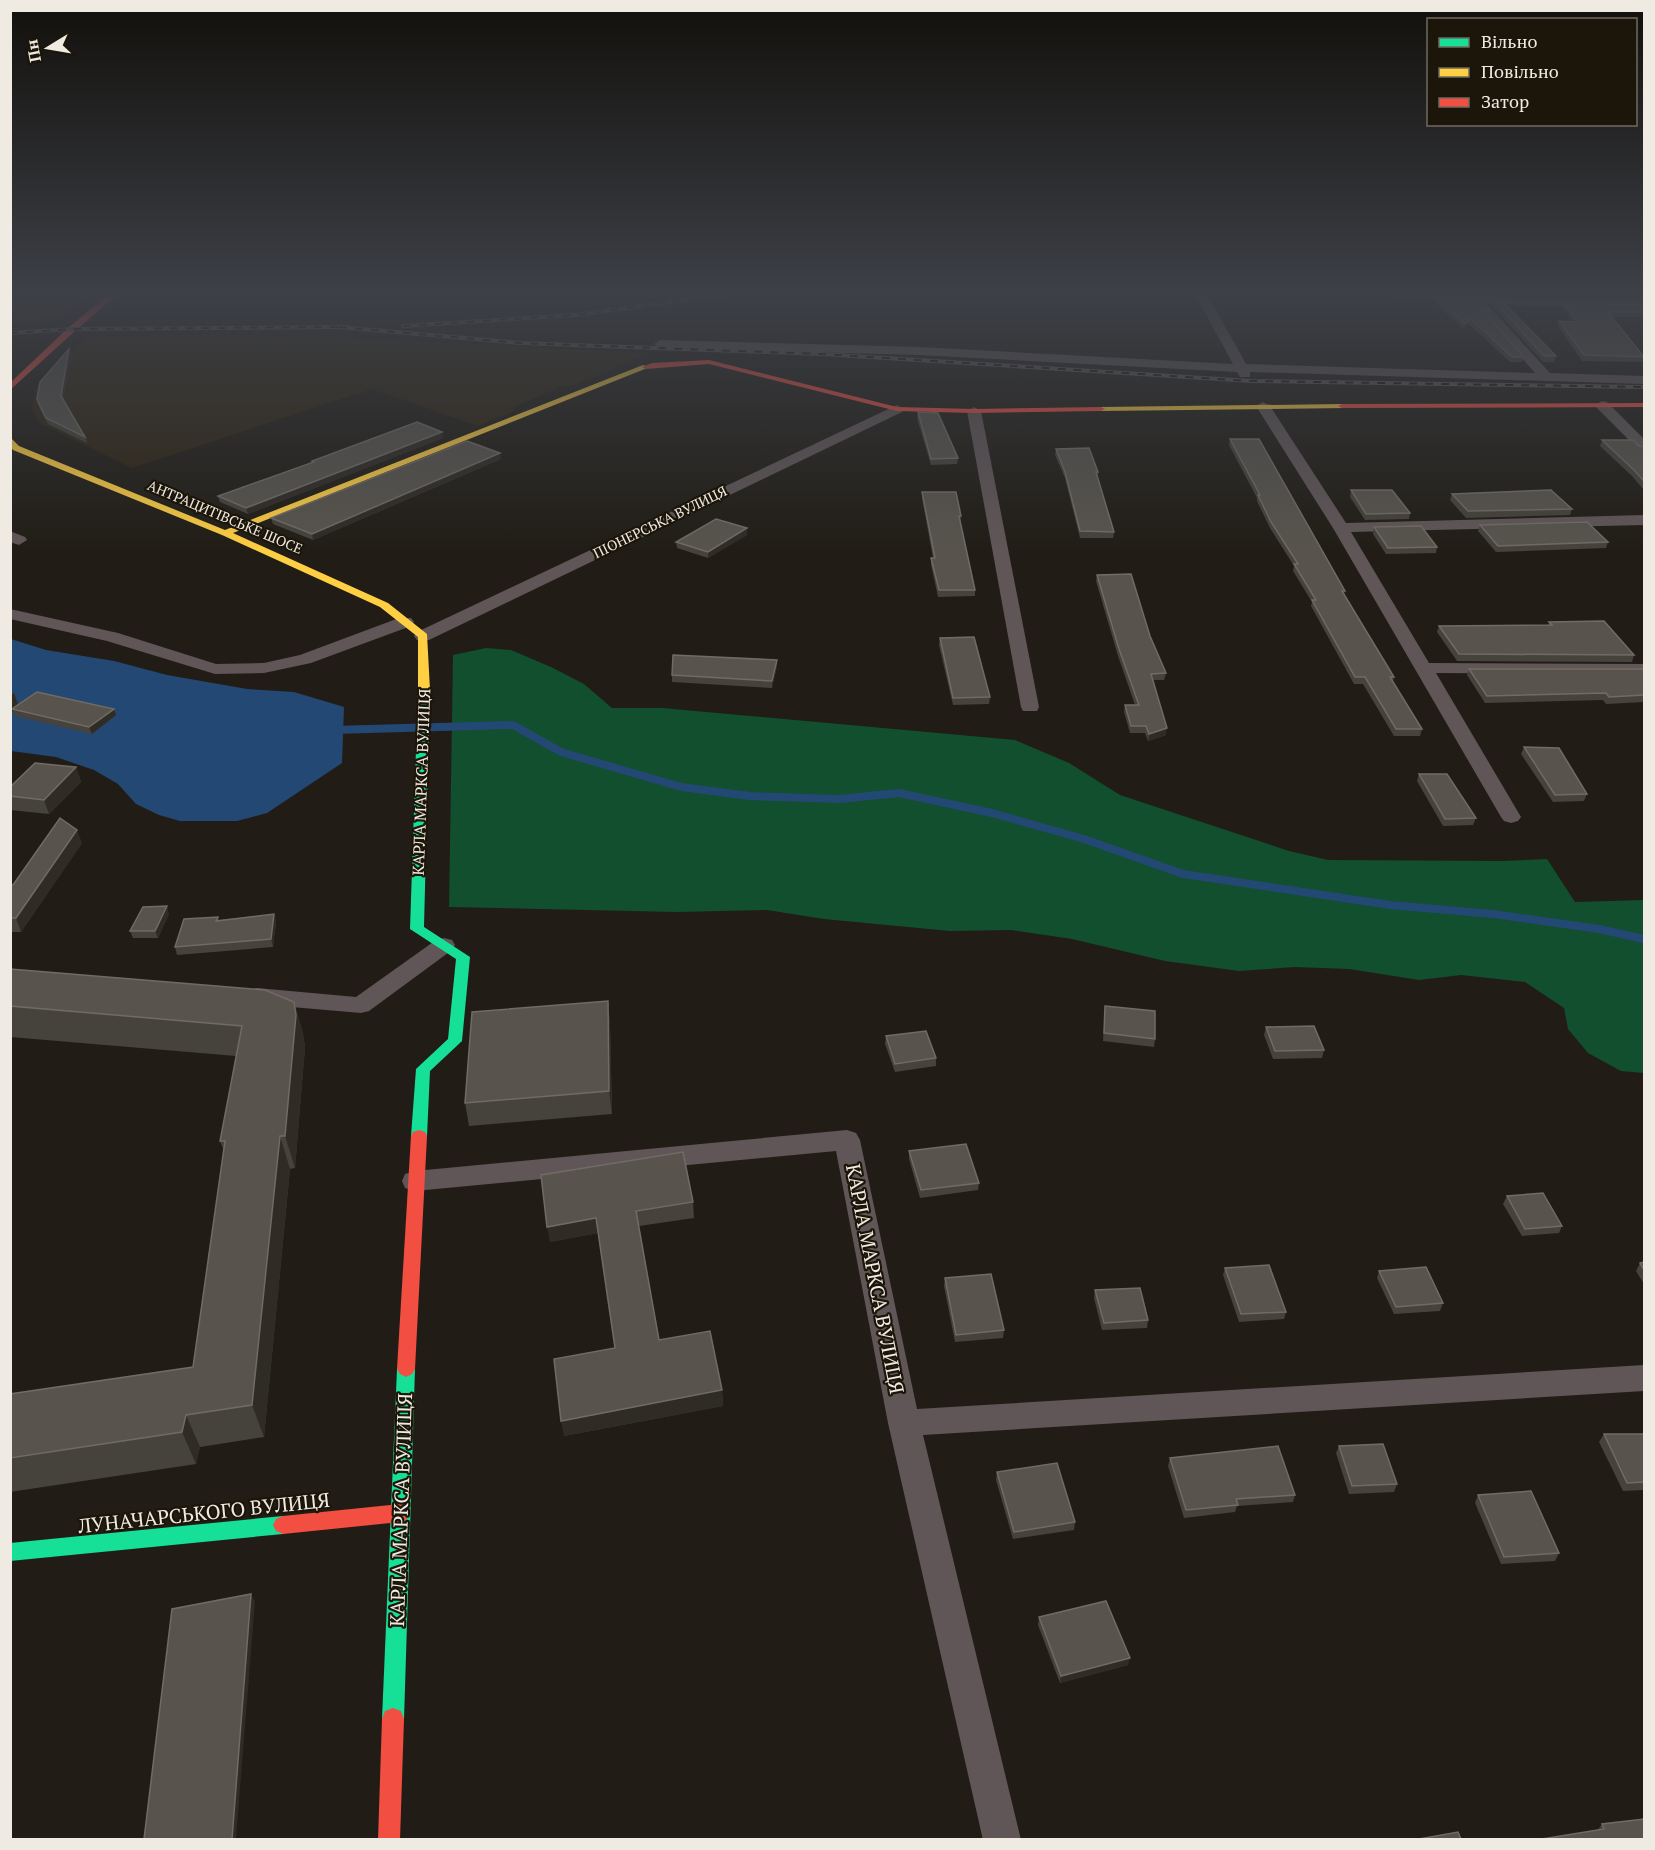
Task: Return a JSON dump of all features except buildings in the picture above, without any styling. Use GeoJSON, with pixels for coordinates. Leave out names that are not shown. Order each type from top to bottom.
{"type":"FeatureCollection","features":[{"type":"Feature","properties":{"kind":"main road"},"geometry":{"type":"LineString","coordinates":[[225,533],[618,378]]}},
{"type":"Feature","properties":{"kind":"main road"},"geometry":{"type":"LineString","coordinates":[[774,378],[897,409],[974,411],[1263,406],[1644,405]]}},
{"type":"Feature","properties":{"kind":"main road","name":"АНТРАЦИТІВСЬКЕ ШОСЕ"},"geometry":{"type":"LineString","coordinates":[[10,438],[16,448],[225,533],[384,605],[423,636]]}},
{"type":"Feature","properties":{"kind":"main road","name":"КАРЛА МАРКСА ВУЛИЦЯ"},"geometry":{"type":"LineString","coordinates":[[389,1839],[400,1513],[415,1181],[423,1069],[455,1041],[463,957],[417,928],[424,704],[423,636]]}},
{"type":"Feature","properties":{"kind":"main road","name":"ЛУНАЧАРСЬКОГО ВУЛИЦЯ"},"geometry":{"type":"LineString","coordinates":[[10,1552],[400,1513]]}},
{"type":"Feature","properties":{"kind":"street"},"geometry":{"type":"LineString","coordinates":[[1603,378],[1644,380]]}},
{"type":"Feature","properties":{"kind":"street"},"geometry":{"type":"LineString","coordinates":[[1602,405],[1644,447]]}},
{"type":"Feature","properties":{"kind":"street"},"geometry":{"type":"LineString","coordinates":[[1263,406],[1426,668],[1512,817]]}},
{"type":"Feature","properties":{"kind":"street","name":"ПІОНЕРСЬКА ВУЛИЦЯ"},"geometry":{"type":"LineString","coordinates":[[423,636],[897,409]]}},
{"type":"Feature","properties":{"kind":"street"},"geometry":{"type":"LineString","coordinates":[[974,411],[1030,708]]}},
{"type":"Feature","properties":{"kind":"street"},"geometry":{"type":"LineString","coordinates":[[1341,528],[1644,520]]}},
{"type":"Feature","properties":{"kind":"street"},"geometry":{"type":"LineString","coordinates":[[10,614],[112,637],[215,669],[264,668],[305,658],[405,622]]}},
{"type":"Feature","properties":{"kind":"street"},"geometry":{"type":"LineString","coordinates":[[1426,668],[1644,669]]}},
{"type":"Feature","properties":{"kind":"street"},"geometry":{"type":"LineString","coordinates":[[232,994],[360,1005],[444,945]]}},
{"type":"Feature","properties":{"kind":"street","name":"КАРЛА МАРКСА ВУЛИЦЯ"},"geometry":{"type":"LineString","coordinates":[[415,1181],[847,1140],[904,1423],[1002,1839]]}},
{"type":"Feature","properties":{"kind":"street"},"geometry":{"type":"LineString","coordinates":[[904,1423],[1644,1378]]}},
{"type":"Feature","properties":{"kind":"shaded area"},"geometry":{"type":"Polygon","coordinates":[[[45,378],[590,378],[572,386],[562,386],[514,407],[514,411],[478,426],[372,389],[132,468],[40,423],[32,409],[36,389],[45,378]]]}},
{"type":"Feature","properties":{"kind":"green space"},"geometry":{"type":"Polygon","coordinates":[[[486,648],[511,650],[551,667],[584,684],[612,708],[662,708],[1015,740],[1069,763],[1120,795],[1289,851],[1328,860],[1504,861],[1547,859],[1575,902],[1644,900],[1644,1073],[1621,1071],[1588,1053],[1568,1029],[1564,1008],[1525,982],[1461,975],[1419,980],[1349,969],[1295,967],[1239,971],[1165,961],[1072,939],[1011,930],[950,931],[824,919],[767,910],[677,912],[449,907],[453,655],[486,648]]]}},
{"type":"Feature","properties":{"kind":"water"},"geometry":{"type":"Polygon","coordinates":[[[11,639],[46,650],[114,661],[167,675],[247,689],[294,692],[344,707],[342,763],[267,813],[237,821],[180,821],[159,815],[136,804],[118,784],[94,770],[56,757],[11,751],[11,639]]]}},
{"type":"Feature","properties":{"kind":"waterway"},"geometry":{"type":"LineString","coordinates":[[333,730],[513,725],[561,752],[681,787],[750,796],[839,799],[899,793],[992,813],[1084,839],[1183,874],[1390,905],[1493,914],[1599,929],[1644,939]]}},
{"type":"Feature","properties":{"kind":"railway"},"geometry":{"type":"LineString","coordinates":[[1209,378],[1251,381],[1644,387]]}},
{"type":"Feature","properties":{"kind":"traffic: fast"},"geometry":{"type":"LineString","coordinates":[[419,1136],[423,1069],[455,1041],[463,957],[417,929],[424,690]]}},
{"type":"Feature","properties":{"kind":"traffic: fast"},"geometry":{"type":"LineString","coordinates":[[393,1719],[406,1369]]}},
{"type":"Feature","properties":{"kind":"traffic: fast"},"geometry":{"type":"LineString","coordinates":[[10,1552],[283,1525]]}},
{"type":"Feature","properties":{"kind":"traffic: slow"},"geometry":{"type":"LineString","coordinates":[[225,533],[617,378]]}},
{"type":"Feature","properties":{"kind":"traffic: slow"},"geometry":{"type":"LineString","coordinates":[[1101,409],[1342,406]]}},
{"type":"Feature","properties":{"kind":"traffic: slow"},"geometry":{"type":"LineString","coordinates":[[10,439],[16,448],[225,533],[384,605],[423,636],[424,690]]}},
{"type":"Feature","properties":{"kind":"traffic: jam"},"geometry":{"type":"LineString","coordinates":[[10,388],[20,378]]}},
{"type":"Feature","properties":{"kind":"traffic: jam"},"geometry":{"type":"LineString","coordinates":[[774,378],[897,409],[974,411],[1101,409]]}},
{"type":"Feature","properties":{"kind":"traffic: jam"},"geometry":{"type":"LineString","coordinates":[[1342,406],[1644,405]]}},
{"type":"Feature","properties":{"kind":"traffic: jam"},"geometry":{"type":"LineString","coordinates":[[406,1369],[419,1136]]}},
{"type":"Feature","properties":{"kind":"traffic: jam"},"geometry":{"type":"LineString","coordinates":[[283,1525],[400,1513]]}},
{"type":"Feature","properties":{"kind":"traffic: jam"},"geometry":{"type":"LineString","coordinates":[[389,1840],[393,1719]]}}]}
